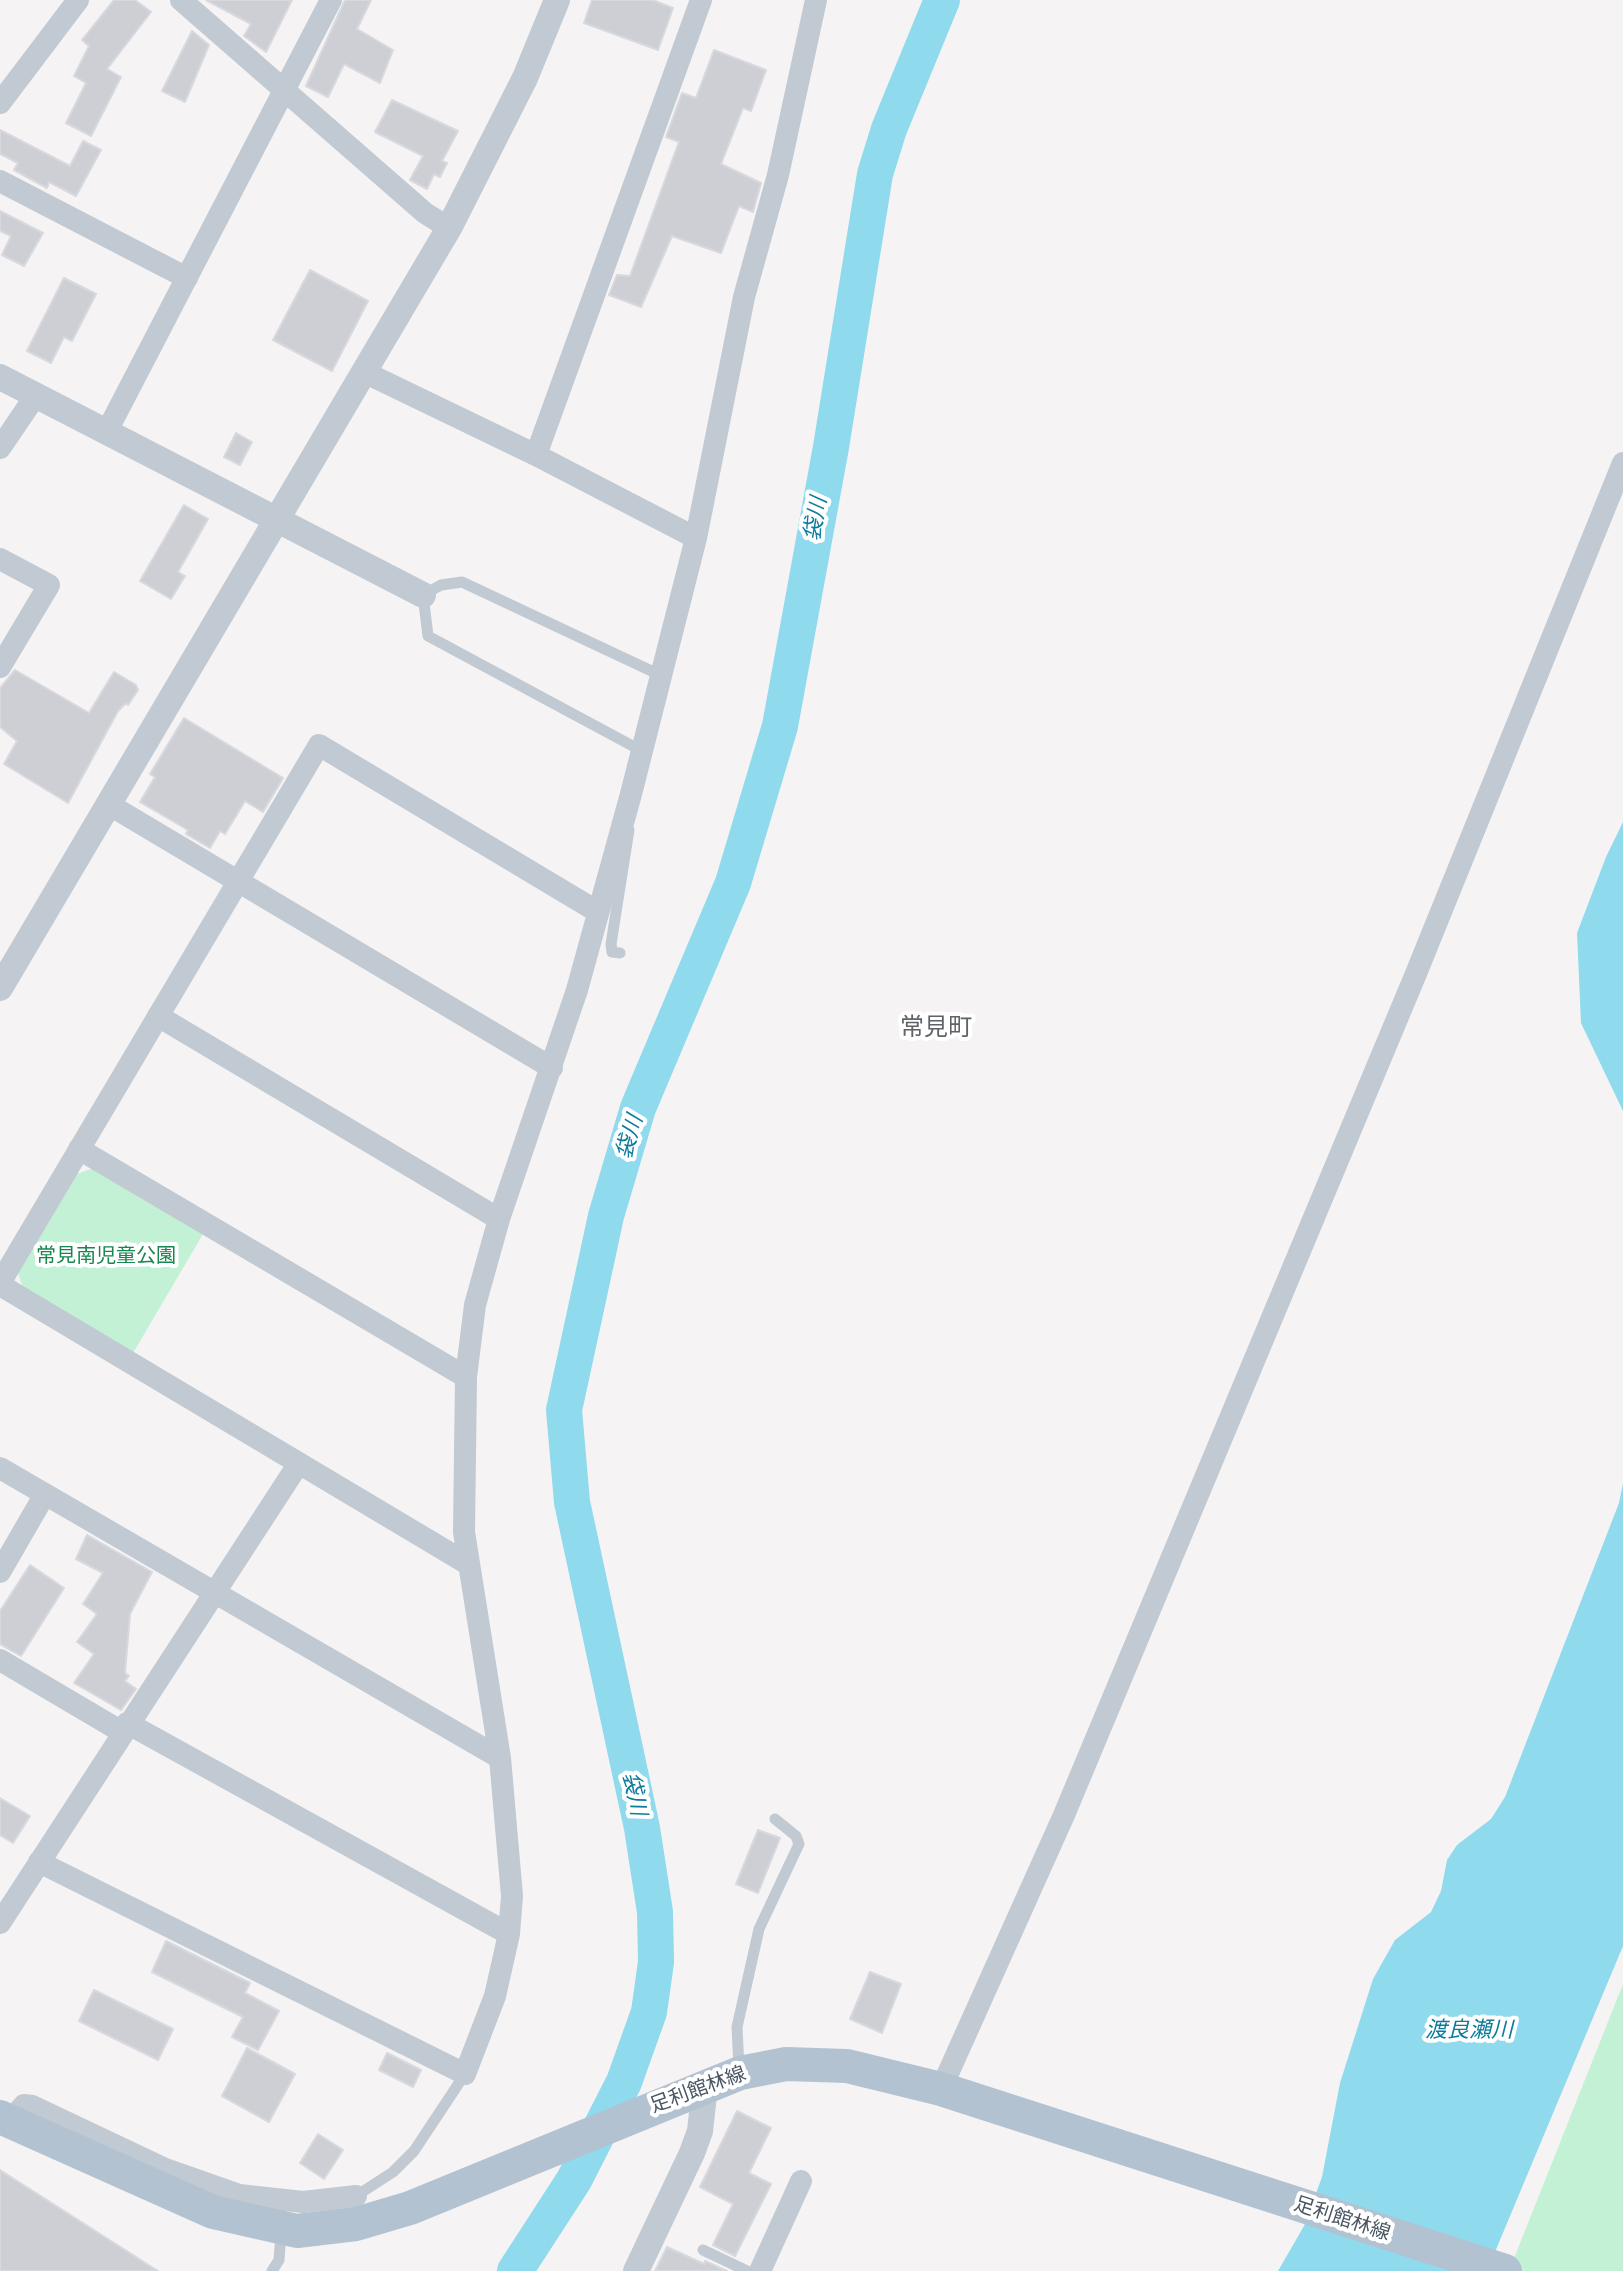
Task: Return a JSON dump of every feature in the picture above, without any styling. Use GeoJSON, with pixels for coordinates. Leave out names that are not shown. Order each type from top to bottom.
{"type":"FeatureCollection","features":[{"type":"Feature","properties":{"kind":"main road","name":"足利館林線"},"geometry":{"type":"LineString","coordinates":[[5,2120],[213,2212],[297,2231],[356,2224],[410,2208],[740,2073],[786,2064],[847,2066],[952,2093],[1505,2271]]}},
{"type":"Feature","properties":{"kind":"street"},"geometry":{"type":"LineString","coordinates":[[0,103],[78,0]]}},
{"type":"Feature","properties":{"kind":"street"},"geometry":{"type":"LineString","coordinates":[[181,0],[286,88],[425,213],[449,228]]}},
{"type":"Feature","properties":{"kind":"street"},"geometry":{"type":"LineString","coordinates":[[106,433],[331,0]]}},
{"type":"Feature","properties":{"kind":"street"},"geometry":{"type":"LineString","coordinates":[[0,988],[449,228],[525,78],[557,0]]}},
{"type":"Feature","properties":{"kind":"street"},"geometry":{"type":"LineString","coordinates":[[536,455],[701,0]]}},
{"type":"Feature","properties":{"kind":"street"},"geometry":{"type":"LineString","coordinates":[[39,1862],[465,2074],[487,2022],[509,1934],[512,1869],[500,1758],[464,1532],[466,1377],[475,1305],[499,1219],[552,1068],[631,794],[696,538],[744,297],[778,175],[816,0]]}},
{"type":"Feature","properties":{"kind":"street"},"geometry":{"type":"LineString","coordinates":[[0,181],[187,278]]}},
{"type":"Feature","properties":{"kind":"street"},"geometry":{"type":"LineString","coordinates":[[364,372],[536,455],[696,538]]}},
{"type":"Feature","properties":{"kind":"street"},"geometry":{"type":"LineString","coordinates":[[0,377],[423,595]]}},
{"type":"Feature","properties":{"kind":"street"},"geometry":{"type":"LineString","coordinates":[[0,448],[36,395]]}},
{"type":"Feature","properties":{"kind":"street"},"geometry":{"type":"LineString","coordinates":[[952,2093],[1064,1815],[1415,976],[1623,463]]}},
{"type":"Feature","properties":{"kind":"street"},"geometry":{"type":"LineString","coordinates":[[0,559],[49,585],[0,667]]}},
{"type":"Feature","properties":{"kind":"street"},"geometry":{"type":"LineString","coordinates":[[468,1564],[0,1284],[319,745],[598,912]]}},
{"type":"Feature","properties":{"kind":"street"},"geometry":{"type":"LineString","coordinates":[[108,804],[552,1068]]}},
{"type":"Feature","properties":{"kind":"street"},"geometry":{"type":"LineString","coordinates":[[158,1016],[499,1219]]}},
{"type":"Feature","properties":{"kind":"street"},"geometry":{"type":"LineString","coordinates":[[79,1149],[466,1377]]}},
{"type":"Feature","properties":{"kind":"street"},"geometry":{"type":"LineString","coordinates":[[0,1923],[299,1463]]}},
{"type":"Feature","properties":{"kind":"street"},"geometry":{"type":"LineString","coordinates":[[0,1468],[500,1758]]}},
{"type":"Feature","properties":{"kind":"street"},"geometry":{"type":"LineString","coordinates":[[0,1572],[45,1494]]}},
{"type":"Feature","properties":{"kind":"street"},"geometry":{"type":"LineString","coordinates":[[0,1660],[509,1934]]}},
{"type":"Feature","properties":{"kind":"street"},"geometry":{"type":"LineString","coordinates":[[636,2271],[700,2131],[702,2087]]}},
{"type":"Feature","properties":{"kind":"street"},"geometry":{"type":"LineString","coordinates":[[5,2120],[24,2105],[32,2106],[165,2169],[249,2197],[303,2202],[356,2196]]}},
{"type":"Feature","properties":{"kind":"street"},"geometry":{"type":"LineString","coordinates":[[760,2271],[801,2181]]}},
{"type":"Feature","properties":{"kind":"lane"},"geometry":{"type":"LineString","coordinates":[[642,751],[428,636],[423,595],[441,585],[462,582],[660,675]]}},
{"type":"Feature","properties":{"kind":"lane"},"geometry":{"type":"LineString","coordinates":[[620,953],[612,952],[611,944],[629,843],[631,794]]}},
{"type":"Feature","properties":{"kind":"lane"},"geometry":{"type":"LineString","coordinates":[[740,2073],[737,2027],[759,1929],[799,1844],[796,1836],[775,1819]]}},
{"type":"Feature","properties":{"kind":"lane"},"geometry":{"type":"LineString","coordinates":[[356,2196],[393,2172],[414,2151],[465,2074]]}},
{"type":"Feature","properties":{"kind":"lane"},"geometry":{"type":"LineString","coordinates":[[272,2271],[279,2260],[281,2228]]}},
{"type":"Feature","properties":{"kind":"lane"},"geometry":{"type":"LineString","coordinates":[[703,2250],[747,2271]]}},
{"type":"Feature","properties":{"kind":"green space","name":"常見南児童公園"},"geometry":{"type":"Polygon","coordinates":[[[93,1168],[203,1234],[133,1353],[23,1288],[17,1270],[72,1176],[93,1168]]]}},
{"type":"Feature","properties":{"kind":"green space"},"geometry":{"type":"Polygon","coordinates":[[[1623,1984],[1623,2271],[1509,2271],[1623,1984]]]}},
{"type":"Feature","properties":{"kind":"water"},"geometry":{"type":"Polygon","coordinates":[[[1623,822],[1623,1111],[1581,1023],[1577,933],[1623,822]]]}},
{"type":"Feature","properties":{"kind":"water","name":"渡良瀬川"},"geometry":{"type":"Polygon","coordinates":[[[1623,1483],[1623,1946],[1487,2271],[1278,2271],[1304,2226],[1322,2177],[1340,2083],[1373,1979],[1395,1940],[1431,1912],[1441,1891],[1447,1860],[1457,1845],[1491,1819],[1505,1797],[1619,1503],[1623,1483]]]}},
{"type":"Feature","properties":{"kind":"building"},"geometry":{"type":"Polygon","coordinates":[[[114,0],[135,0],[151,12],[107,69],[121,77],[91,136],[66,123],[86,83],[74,76],[89,46],[82,40],[114,0]]]}},
{"type":"Feature","properties":{"kind":"building"},"geometry":{"type":"Polygon","coordinates":[[[206,0],[292,0],[266,52],[244,36],[251,24],[206,0]]]}},
{"type":"Feature","properties":{"kind":"building"},"geometry":{"type":"Polygon","coordinates":[[[345,0],[371,0],[357,29],[393,50],[380,83],[344,64],[328,97],[306,86],[345,0]]]}},
{"type":"Feature","properties":{"kind":"building"},"geometry":{"type":"Polygon","coordinates":[[[592,0],[653,0],[673,8],[658,50],[584,23],[592,0]]]}},
{"type":"Feature","properties":{"kind":"building"},"geometry":{"type":"Polygon","coordinates":[[[192,31],[209,45],[185,102],[162,91],[192,31]]]}},
{"type":"Feature","properties":{"kind":"building"},"geometry":{"type":"Polygon","coordinates":[[[714,50],[766,70],[751,111],[743,108],[721,164],[761,183],[753,212],[739,206],[721,253],[672,236],[641,307],[609,295],[617,275],[630,276],[679,142],[666,137],[682,93],[696,98],[714,50]]]}},
{"type":"Feature","properties":{"kind":"building"},"geometry":{"type":"Polygon","coordinates":[[[392,100],[458,131],[442,161],[447,163],[440,177],[434,174],[427,189],[410,180],[423,156],[375,132],[392,100]]]}},
{"type":"Feature","properties":{"kind":"building"},"geometry":{"type":"Polygon","coordinates":[[[0,130],[70,166],[83,141],[101,150],[76,196],[49,182],[47,188],[14,170],[18,163],[0,154],[0,130]]]}},
{"type":"Feature","properties":{"kind":"building"},"geometry":{"type":"Polygon","coordinates":[[[0,211],[43,233],[24,266],[2,255],[11,236],[0,231],[0,211]]]}},
{"type":"Feature","properties":{"kind":"building"},"geometry":{"type":"Polygon","coordinates":[[[310,270],[368,301],[332,371],[273,340],[310,270]]]}},
{"type":"Feature","properties":{"kind":"building"},"geometry":{"type":"Polygon","coordinates":[[[64,278],[96,294],[72,341],[64,337],[51,363],[27,351],[64,278]]]}},
{"type":"Feature","properties":{"kind":"building"},"geometry":{"type":"Polygon","coordinates":[[[236,433],[252,442],[240,465],[224,457],[236,433]]]}},
{"type":"Feature","properties":{"kind":"building"},"geometry":{"type":"Polygon","coordinates":[[[184,505],[208,519],[178,572],[185,576],[171,599],[140,581],[184,505]]]}},
{"type":"Feature","properties":{"kind":"building"},"geometry":{"type":"Polygon","coordinates":[[[15,670],[89,713],[114,672],[136,685],[138,690],[128,705],[126,703],[118,711],[68,803],[4,764],[17,741],[0,727],[0,688],[15,670]]]}},
{"type":"Feature","properties":{"kind":"building"},"geometry":{"type":"Polygon","coordinates":[[[184,718],[283,778],[263,812],[245,801],[225,834],[220,831],[210,848],[186,834],[188,830],[140,802],[155,777],[150,774],[184,718]]]}},
{"type":"Feature","properties":{"kind":"building"},"geometry":{"type":"Polygon","coordinates":[[[87,1535],[152,1572],[130,1614],[125,1673],[129,1676],[125,1681],[136,1689],[121,1710],[74,1683],[94,1654],[77,1642],[97,1614],[83,1604],[103,1573],[76,1559],[87,1535]]]}},
{"type":"Feature","properties":{"kind":"building"},"geometry":{"type":"Polygon","coordinates":[[[30,1565],[64,1588],[21,1656],[0,1644],[0,1611],[30,1565]]]}},
{"type":"Feature","properties":{"kind":"building"},"geometry":{"type":"Polygon","coordinates":[[[0,1798],[30,1816],[13,1843],[0,1835],[0,1798]]]}},
{"type":"Feature","properties":{"kind":"building"},"geometry":{"type":"Polygon","coordinates":[[[758,1830],[780,1838],[758,1893],[736,1884],[758,1830]]]}},
{"type":"Feature","properties":{"kind":"building"},"geometry":{"type":"Polygon","coordinates":[[[166,1941],[250,1983],[245,1993],[279,2011],[258,2050],[232,2037],[243,2017],[152,1972],[166,1941]]]}},
{"type":"Feature","properties":{"kind":"building"},"geometry":{"type":"Polygon","coordinates":[[[870,1972],[901,1984],[882,2033],[850,2019],[870,1972]]]}},
{"type":"Feature","properties":{"kind":"building"},"geometry":{"type":"Polygon","coordinates":[[[94,1990],[173,2029],[158,2060],[79,2021],[94,1990]]]}},
{"type":"Feature","properties":{"kind":"building"},"geometry":{"type":"Polygon","coordinates":[[[247,2048],[295,2074],[269,2122],[222,2096],[247,2048]]]}},
{"type":"Feature","properties":{"kind":"building"},"geometry":{"type":"Polygon","coordinates":[[[387,2053],[421,2070],[413,2087],[379,2070],[387,2053]]]}},
{"type":"Feature","properties":{"kind":"building"},"geometry":{"type":"Polygon","coordinates":[[[737,2111],[771,2128],[749,2173],[771,2184],[735,2256],[713,2245],[733,2204],[700,2187],[737,2111]]]}},
{"type":"Feature","properties":{"kind":"building"},"geometry":{"type":"Polygon","coordinates":[[[318,2134],[343,2150],[324,2179],[300,2163],[318,2134]]]}},
{"type":"Feature","properties":{"kind":"building"},"geometry":{"type":"Polygon","coordinates":[[[0,2170],[158,2271],[0,2271],[0,2170]]]}},
{"type":"Feature","properties":{"kind":"building"},"geometry":{"type":"Polygon","coordinates":[[[667,2247],[704,2264],[705,2261],[727,2271],[655,2271],[667,2247]]]}},
{"type":"Feature","properties":{"kind":"waterway","name":"袋川"},"geometry":{"type":"LineString","coordinates":[[515,2271],[574,2180],[624,2082],[649,2012],[656,1962],[655,1912],[642,1828],[572,1502],[564,1410],[606,1216],[638,1108],[733,883],[780,726],[831,447],[875,174],[889,129],[942,0]]}},
{"type":"Feature","properties":{"kind":"district","name":"常見町"},"geometry":{"type":"Point","coordinates":[936,1028]}}]}
